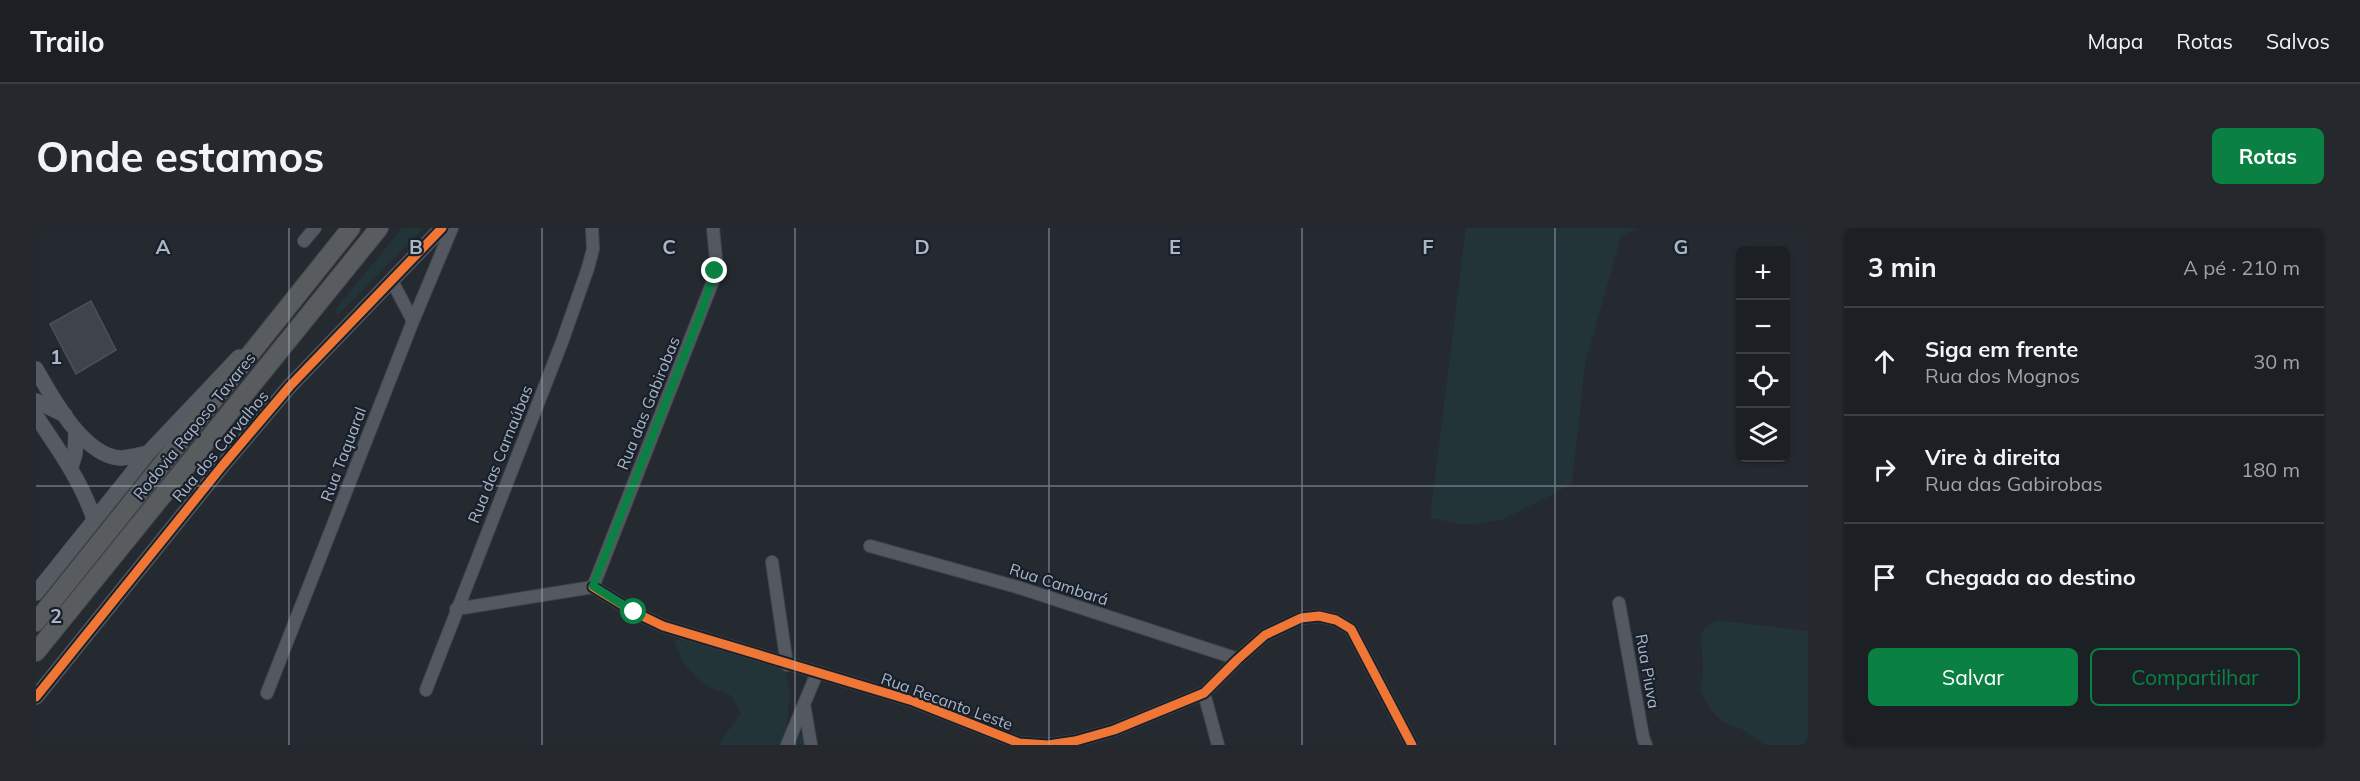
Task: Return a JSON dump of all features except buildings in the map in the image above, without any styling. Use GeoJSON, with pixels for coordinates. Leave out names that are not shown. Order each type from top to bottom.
{"type":"FeatureCollection","features":[{"type":"Feature","properties":{"kind":"highway","name":"Rodovia Raposo Tavares"},"geometry":{"type":"LineString","coordinates":[[36,622],[351,228]]}},
{"type":"Feature","properties":{"kind":"highway","name":"Rodovia Raposo Tavares"},"geometry":{"type":"LineString","coordinates":[[36,652],[379,228]]}},
{"type":"Feature","properties":{"kind":"main road","name":"Rua dos Carvalhos"},"geometry":{"type":"LineString","coordinates":[[36,697],[223,465],[290,386],[442,228]]}},
{"type":"Feature","properties":{"kind":"main road"},"geometry":{"type":"LineString","coordinates":[[36,592],[148,453],[286,310]]}},
{"type":"Feature","properties":{"kind":"main road"},"geometry":{"type":"LineString","coordinates":[[36,369],[76,431],[106,454],[122,458],[148,453]]}},
{"type":"Feature","properties":{"kind":"main road"},"geometry":{"type":"LineString","coordinates":[[36,401],[65,415]]}},
{"type":"Feature","properties":{"kind":"main road"},"geometry":{"type":"LineString","coordinates":[[36,416],[71,467],[87,496],[94,519]]}},
{"type":"Feature","properties":{"kind":"main road"},"geometry":{"type":"LineString","coordinates":[[71,467],[75,454],[76,431]]}},
{"type":"Feature","properties":{"kind":"street"},"geometry":{"type":"LineString","coordinates":[[304,241],[315,228]]}},
{"type":"Feature","properties":{"kind":"street","name":"Rua Taquaral"},"geometry":{"type":"LineString","coordinates":[[267,693],[412,321],[452,228]]}},
{"type":"Feature","properties":{"kind":"street","name":"Rua das Carnaúbas"},"geometry":{"type":"LineString","coordinates":[[426,690],[585,278],[593,249],[592,228]]}},
{"type":"Feature","properties":{"kind":"street","name":"Rua das Gabirobas"},"geometry":{"type":"LineString","coordinates":[[593,586],[713,281],[716,259],[713,228]]}},
{"type":"Feature","properties":{"kind":"street"},"geometry":{"type":"LineString","coordinates":[[392,281],[412,321]]}},
{"type":"Feature","properties":{"kind":"street","name":"Rua Cambará"},"geometry":{"type":"LineString","coordinates":[[870,546],[1017,587],[1238,659]]}},
{"type":"Feature","properties":{"kind":"street"},"geometry":{"type":"LineString","coordinates":[[772,562],[787,665]]}},
{"type":"Feature","properties":{"kind":"street"},"geometry":{"type":"LineString","coordinates":[[456,609],[593,586]]}},
{"type":"Feature","properties":{"kind":"street","name":"Rua Recanto Leste"},"geometry":{"type":"LineString","coordinates":[[593,586],[654,621],[706,640],[913,701],[1019,743],[1048,745],[1075,741],[1114,730],[1204,693]]}},
{"type":"Feature","properties":{"kind":"street","name":"Rua Piuva"},"geometry":{"type":"LineString","coordinates":[[1619,603],[1646,745]]}},
{"type":"Feature","properties":{"kind":"street"},"geometry":{"type":"LineString","coordinates":[[1218,745],[1204,693],[1265,635],[1301,618],[1319,616],[1336,620],[1352,629],[1412,745]]}},
{"type":"Feature","properties":{"kind":"street"},"geometry":{"type":"LineString","coordinates":[[787,745],[817,673]]}},
{"type":"Feature","properties":{"kind":"street"},"geometry":{"type":"LineString","coordinates":[[804,704],[811,745]]}},
{"type":"Feature","properties":{"kind":"shaded area"},"geometry":{"type":"Polygon","coordinates":[[[402,228],[424,228],[337,316],[335,310],[402,228]]]}},
{"type":"Feature","properties":{"kind":"shaded area"},"geometry":{"type":"Polygon","coordinates":[[[1466,228],[1637,228],[1621,236],[1585,364],[1572,484],[1504,519],[1467,525],[1430,518],[1466,228]]]}},
{"type":"Feature","properties":{"kind":"shaded area"},"geometry":{"type":"Polygon","coordinates":[[[1716,620],[1808,631],[1808,745],[1765,745],[1742,729],[1723,722],[1710,709],[1700,691],[1703,672],[1701,632],[1716,620]]]}},
{"type":"Feature","properties":{"kind":"shaded area"},"geometry":{"type":"Polygon","coordinates":[[[683,637],[723,640],[724,637],[741,641],[785,667],[790,691],[787,725],[819,745],[718,745],[741,713],[730,695],[711,688],[696,677],[683,662],[674,641],[683,637]]]}},
{"type":"Feature","properties":{"kind":"cycle path"},"geometry":{"type":"LineString","coordinates":[[36,697],[223,465],[290,386],[442,228]]}},
{"type":"Feature","properties":{"kind":"cycle path"},"geometry":{"type":"LineString","coordinates":[[593,587],[634,612],[663,626],[913,701],[1019,743],[1048,745],[1075,741],[1114,730],[1204,693],[1265,635],[1301,618],[1319,616],[1336,620],[1351,629],[1412,745]]}},
{"type":"Feature","properties":{"kind":"route"},"geometry":{"type":"LineString","coordinates":[[634,612],[593,586],[701,313],[715,271]]}}]}
